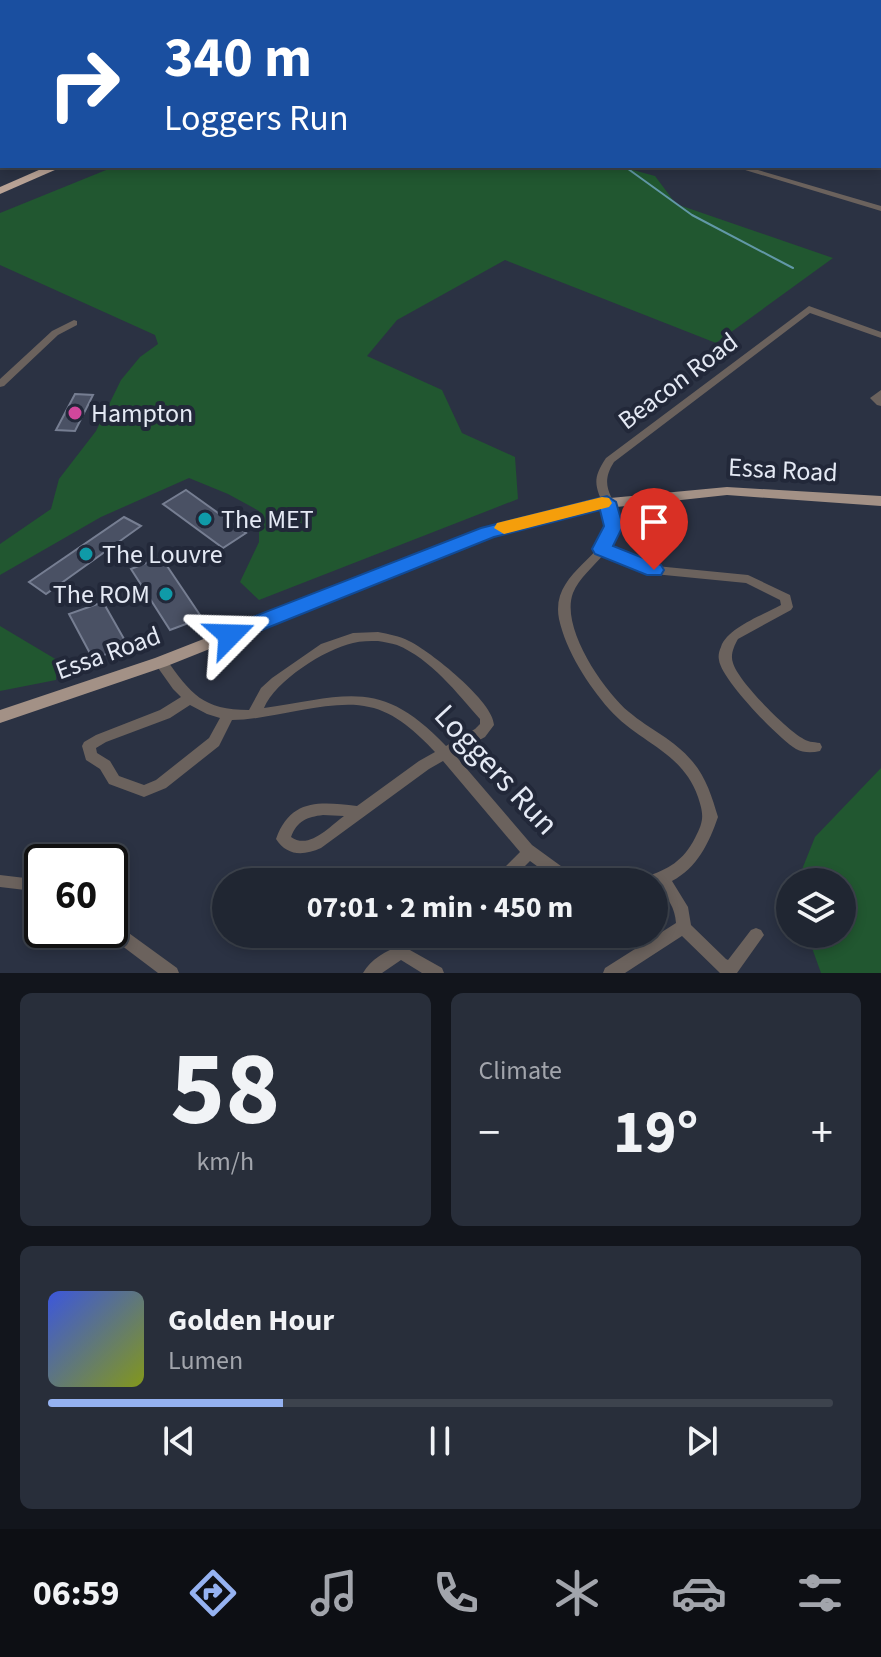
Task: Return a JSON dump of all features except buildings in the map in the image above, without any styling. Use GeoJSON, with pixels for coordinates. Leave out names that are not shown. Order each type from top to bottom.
{"type":"FeatureCollection","features":[{"type":"Feature","properties":{"kind":"highway"},"geometry":{"type":"LineString","coordinates":[[0,181],[31,168]]}},
{"type":"Feature","properties":{"kind":"highway"},"geometry":{"type":"LineString","coordinates":[[0,191],[53,168]]}},
{"type":"Feature","properties":{"kind":"main road","name":"Essa Road"},"geometry":{"type":"LineString","coordinates":[[0,717],[161,662],[488,533],[607,502],[727,491],[881,501]]}},
{"type":"Feature","properties":{"kind":"street"},"geometry":{"type":"LineString","coordinates":[[743,168],[881,209]]}},
{"type":"Feature","properties":{"kind":"street","name":"Beacon Road"},"geometry":{"type":"LineString","coordinates":[[607,502],[599,481],[601,471],[610,460],[809,309],[881,335]]}},
{"type":"Feature","properties":{"kind":"street"},"geometry":{"type":"LineString","coordinates":[[0,384],[55,333],[74,323]]}},
{"type":"Feature","properties":{"kind":"street"},"geometry":{"type":"LineString","coordinates":[[881,393],[875,398],[881,403]]}},
{"type":"Feature","properties":{"kind":"street"},"geometry":{"type":"LineString","coordinates":[[607,502],[614,526],[602,549],[580,572],[564,607],[570,633],[592,676],[620,713],[668,747],[699,780],[711,817],[692,859],[668,874]]}},
{"type":"Feature","properties":{"kind":"street"},"geometry":{"type":"LineString","coordinates":[[602,549],[654,570],[748,579],[786,598],[787,607],[734,636],[727,647],[725,661],[737,682],[782,731],[802,746],[815,747]]}},
{"type":"Feature","properties":{"kind":"street"},"geometry":{"type":"LineString","coordinates":[[256,713],[258,704],[273,684],[323,646],[349,637],[388,637],[422,651],[487,718],[487,725],[480,733],[357,812]]}},
{"type":"Feature","properties":{"kind":"street","name":"Loggers Run"},"geometry":{"type":"LineString","coordinates":[[161,662],[188,699],[207,712],[227,716],[345,699],[373,702],[408,717],[530,852],[552,868]]}},
{"type":"Feature","properties":{"kind":"street"},"geometry":{"type":"LineString","coordinates":[[188,699],[160,718],[99,738],[89,746],[91,756],[105,765],[114,780],[144,791],[161,784],[214,742],[227,716]]}},
{"type":"Feature","properties":{"kind":"street"},"geometry":{"type":"LineString","coordinates":[[513,868],[530,852]]}},
{"type":"Feature","properties":{"kind":"street"},"geometry":{"type":"LineString","coordinates":[[0,881],[24,884]]}},
{"type":"Feature","properties":{"kind":"street"},"geometry":{"type":"LineString","coordinates":[[668,894],[680,906],[683,927]]}},
{"type":"Feature","properties":{"kind":"street"},"geometry":{"type":"LineString","coordinates":[[683,927],[729,971],[756,935]]}},
{"type":"Feature","properties":{"kind":"street"},"geometry":{"type":"LineString","coordinates":[[611,973],[683,927]]}},
{"type":"Feature","properties":{"kind":"street"},"geometry":{"type":"LineString","coordinates":[[128,941],[171,973]]}},
{"type":"Feature","properties":{"kind":"street"},"geometry":{"type":"LineString","coordinates":[[371,973],[401,952],[436,973]]}},
{"type":"Feature","properties":{"kind":"green space"},"geometry":{"type":"Polygon","coordinates":[[[111,168],[625,168],[655,176],[676,204],[833,258],[716,343],[505,260],[397,320],[367,356],[442,390],[462,433],[515,457],[518,499],[259,600],[240,582],[259,542],[259,511],[189,478],[101,517],[0,575],[0,544],[51,509],[59,479],[96,431],[121,380],[140,357],[158,344],[155,335],[0,265],[0,213],[111,168]]]}},
{"type":"Feature","properties":{"kind":"green space"},"geometry":{"type":"Polygon","coordinates":[[[0,626],[57,660],[56,680],[0,691],[0,626]]]}},
{"type":"Feature","properties":{"kind":"green space"},"geometry":{"type":"Polygon","coordinates":[[[881,768],[881,973],[821,973],[812,948],[856,948],[856,868],[803,868],[815,837],[881,768]]]}},
{"type":"Feature","properties":{"kind":"waterway"},"geometry":{"type":"LineString","coordinates":[[627,168],[692,215],[793,268]]}},
{"type":"Feature","properties":{"kind":"slow traffic"},"geometry":{"type":"LineString","coordinates":[[504,528],[602,503]]}},
{"type":"Feature","properties":{"kind":"place","name":"Hampton"},"geometry":{"type":"Point","coordinates":[75,413]}},
{"type":"Feature","properties":{"kind":"place","name":"The MET"},"geometry":{"type":"Point","coordinates":[205,519]}},
{"type":"Feature","properties":{"kind":"place","name":"The Louvre"},"geometry":{"type":"Point","coordinates":[86,554]}},
{"type":"Feature","properties":{"kind":"place","name":"The ROM"},"geometry":{"type":"Point","coordinates":[166,594]}},
{"type":"Feature","properties":{"kind":"route"},"geometry":{"type":"LineString","coordinates":[[230,635],[488,533],[607,502],[614,526],[602,549],[654,570]]}}]}
